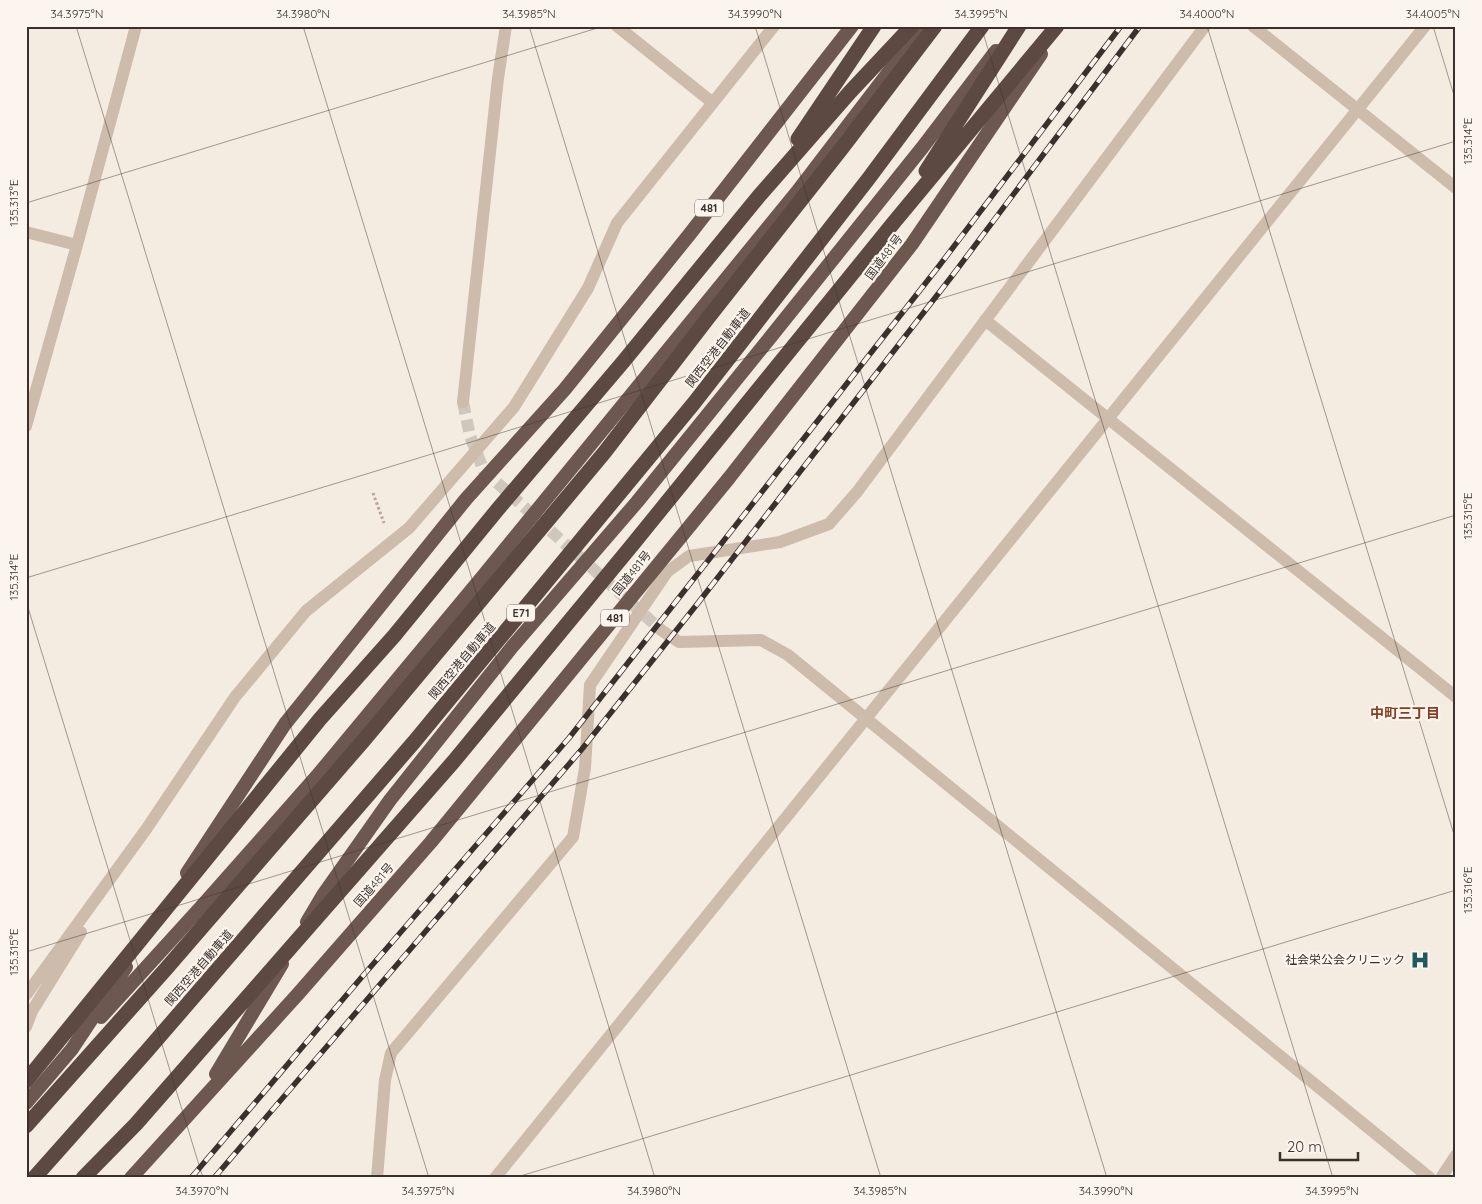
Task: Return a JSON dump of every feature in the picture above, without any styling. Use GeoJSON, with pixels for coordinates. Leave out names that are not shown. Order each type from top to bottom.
{"type":"FeatureCollection","features":[{"type":"Feature","properties":{"kind":"highway","name":"481"},"geometry":{"type":"LineString","coordinates":[[72,1049],[285,724],[466,499],[565,390],[852,26]]}},
{"type":"Feature","properties":{"kind":"highway"},"geometry":{"type":"LineString","coordinates":[[759,196],[874,26]]}},
{"type":"Feature","properties":{"kind":"highway"},"geometry":{"type":"LineString","coordinates":[[26,1081],[320,720],[394,636],[759,196],[850,92],[912,26]]}},
{"type":"Feature","properties":{"kind":"highway","name":"481"},"geometry":{"type":"LineString","coordinates":[[26,1103],[72,1049],[317,776],[478,583],[790,200],[924,26]]}},
{"type":"Feature","properties":{"kind":"highway","name":"関西空港自動車道"},"geometry":{"type":"LineString","coordinates":[[26,1126],[165,970],[357,747],[604,453],[842,148],[934,26]]}},
{"type":"Feature","properties":{"kind":"highway","name":"関西空港自動車道"},"geometry":{"type":"LineString","coordinates":[[34,1178],[146,1052],[414,742],[669,434],[863,185],[982,26]]}},
{"type":"Feature","properties":{"kind":"highway","name":"481"},"geometry":{"type":"LineString","coordinates":[[201,1100],[323,895],[390,800],[512,646],[637,502],[761,349],[922,148],[1014,26]]}},
{"type":"Feature","properties":{"kind":"highway"},"geometry":{"type":"LineString","coordinates":[[895,221],[1019,26]]}},
{"type":"Feature","properties":{"kind":"highway"},"geometry":{"type":"LineString","coordinates":[[83,1178],[136,1124],[454,761],[895,221],[1059,26]]}},
{"type":"Feature","properties":{"kind":"highway","name":"国道481号"},"geometry":{"type":"LineString","coordinates":[[131,1178],[431,842],[735,470],[912,244],[1059,26]]}},
{"type":"Feature","properties":{"kind":"street"},"geometry":{"type":"LineString","coordinates":[[26,426],[136,26]]}},
{"type":"Feature","properties":{"kind":"street"},"geometry":{"type":"LineString","coordinates":[[464,402],[498,78],[506,26]]}},
{"type":"Feature","properties":{"kind":"street"},"geometry":{"type":"LineString","coordinates":[[618,26],[713,103]]}},
{"type":"Feature","properties":{"kind":"street"},"geometry":{"type":"LineString","coordinates":[[26,995],[147,828],[235,698],[306,611],[409,528],[514,407],[588,288],[617,223],[774,26]]}},
{"type":"Feature","properties":{"kind":"street"},"geometry":{"type":"LineString","coordinates":[[377,1178],[385,1080],[391,1053],[573,837],[585,768],[590,685],[667,572],[689,556],[780,542],[829,524],[857,492],[1205,26]]}},
{"type":"Feature","properties":{"kind":"street"},"geometry":{"type":"LineString","coordinates":[[1253,26],[1456,188]]}},
{"type":"Feature","properties":{"kind":"street"},"geometry":{"type":"LineString","coordinates":[[495,1178],[1425,26]]}},
{"type":"Feature","properties":{"kind":"street"},"geometry":{"type":"LineString","coordinates":[[26,232],[77,245]]}},
{"type":"Feature","properties":{"kind":"street"},"geometry":{"type":"LineString","coordinates":[[985,320],[1456,697]]}},
{"type":"Feature","properties":{"kind":"street"},"geometry":{"type":"LineString","coordinates":[[661,630],[679,642],[761,640],[788,655],[1430,1178]]}},
{"type":"Feature","properties":{"kind":"street"},"geometry":{"type":"LineString","coordinates":[[26,1026],[32,1011],[147,828]]}},
{"type":"Feature","properties":{"kind":"street"},"geometry":{"type":"LineString","coordinates":[[1442,1178],[1456,1155]]}},
{"type":"Feature","properties":{"kind":"path"},"geometry":{"type":"LineString","coordinates":[[373,493],[392,542]]}},
{"type":"Feature","properties":{"kind":"tunnel"},"geometry":{"type":"LineString","coordinates":[[463,402],[470,436],[484,471],[661,630]]}},
{"type":"Feature","properties":{"kind":"railway"},"geometry":{"type":"LineString","coordinates":[[191,1178],[569,738],[939,266],[1121,26]]}},
{"type":"Feature","properties":{"kind":"railway"},"geometry":{"type":"LineString","coordinates":[[214,1178],[582,749],[952,276],[1140,26]]}},
{"type":"Feature","properties":{"kind":"place","name":"社会栄公会クリニック"},"geometry":{"type":"Point","coordinates":[1420,960]}},
{"type":"Feature","properties":{"kind":"district","name":"中町三丁目"},"geometry":{"type":"Point","coordinates":[1405,713]}}]}
